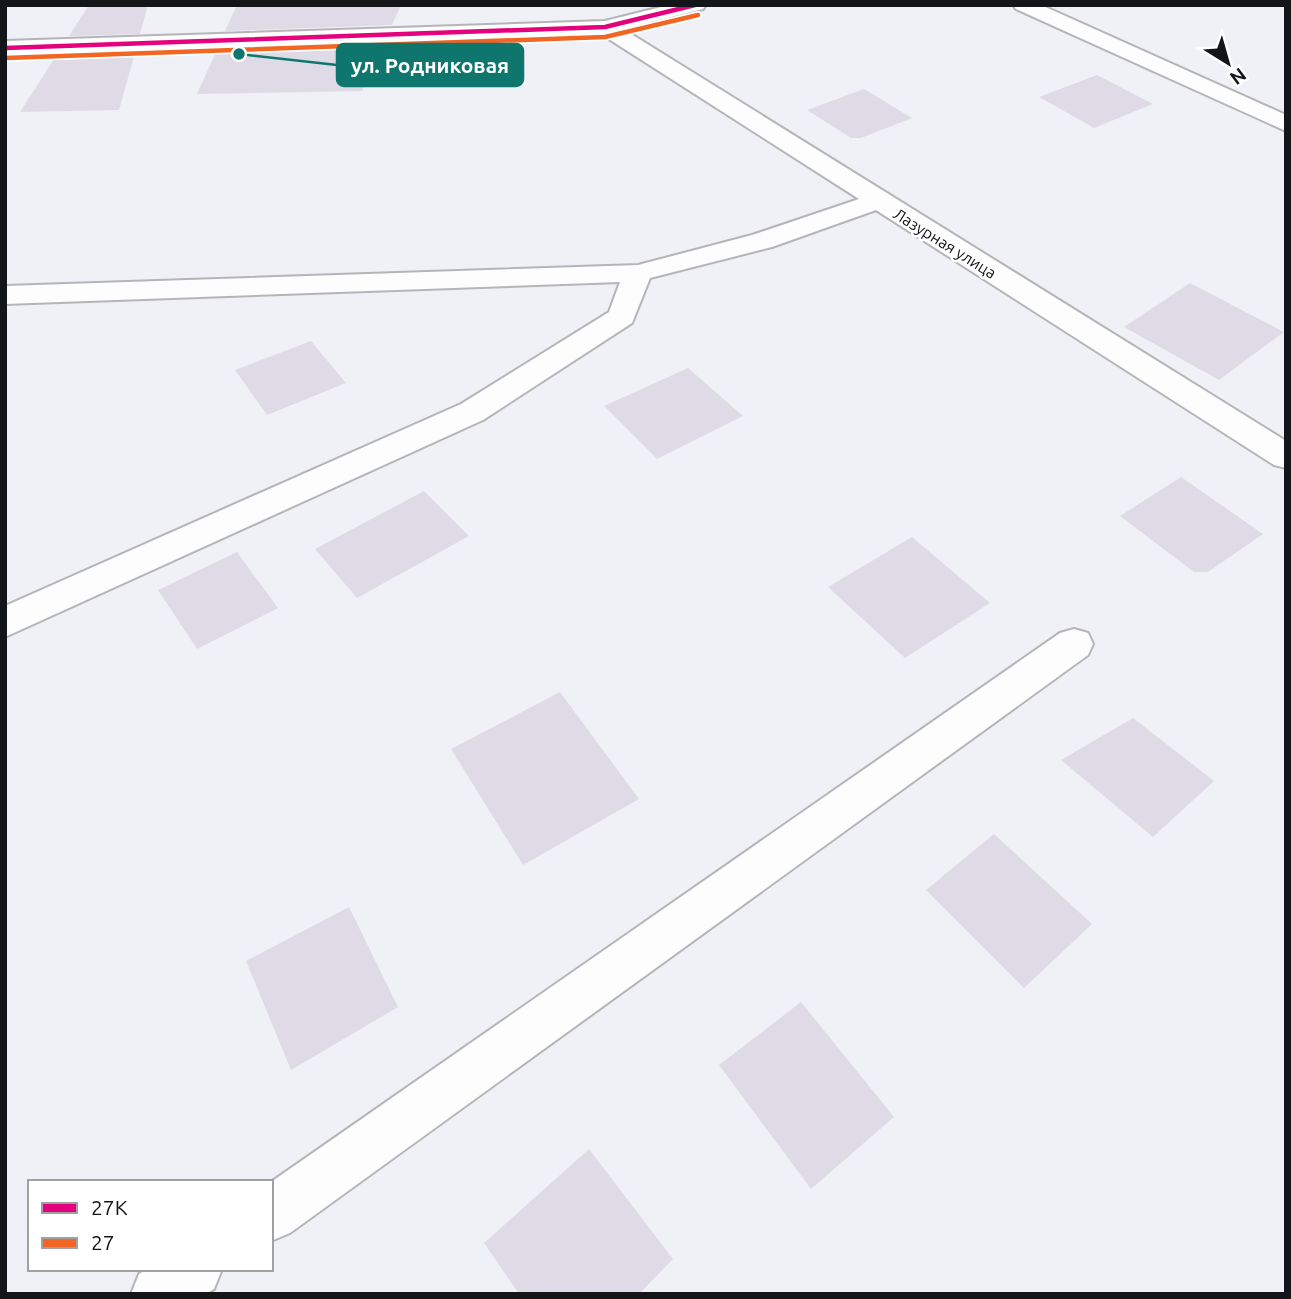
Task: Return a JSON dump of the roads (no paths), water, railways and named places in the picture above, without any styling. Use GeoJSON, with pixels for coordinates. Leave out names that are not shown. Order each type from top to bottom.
{"type":"FeatureCollection","features":[{"type":"Feature","properties":{"kind":"street"},"geometry":{"type":"LineString","coordinates":[[5,48],[605,27],[696,5]]}},
{"type":"Feature","properties":{"kind":"street"},"geometry":{"type":"LineString","coordinates":[[1023,5],[1286,124]]}},
{"type":"Feature","properties":{"kind":"street","name":"Лазурная улица"},"geometry":{"type":"LineString","coordinates":[[605,27],[1286,457]]}},
{"type":"Feature","properties":{"kind":"street"},"geometry":{"type":"LineString","coordinates":[[5,295],[638,273],[762,241],[878,201]]}},
{"type":"Feature","properties":{"kind":"street"},"geometry":{"type":"LineString","coordinates":[[5,622],[472,412],[622,317],[638,273]]}},
{"type":"Feature","properties":{"kind":"street"},"geometry":{"type":"LineString","coordinates":[[273,1213],[1074,644]]}},
{"type":"Feature","properties":{"kind":"street"},"geometry":{"type":"LineString","coordinates":[[159,1294],[191,1271]]}},
{"type":"Feature","properties":{"kind":"place","name":"ул. Родниковая"},"geometry":{"type":"Point","coordinates":[239,54]}}]}
